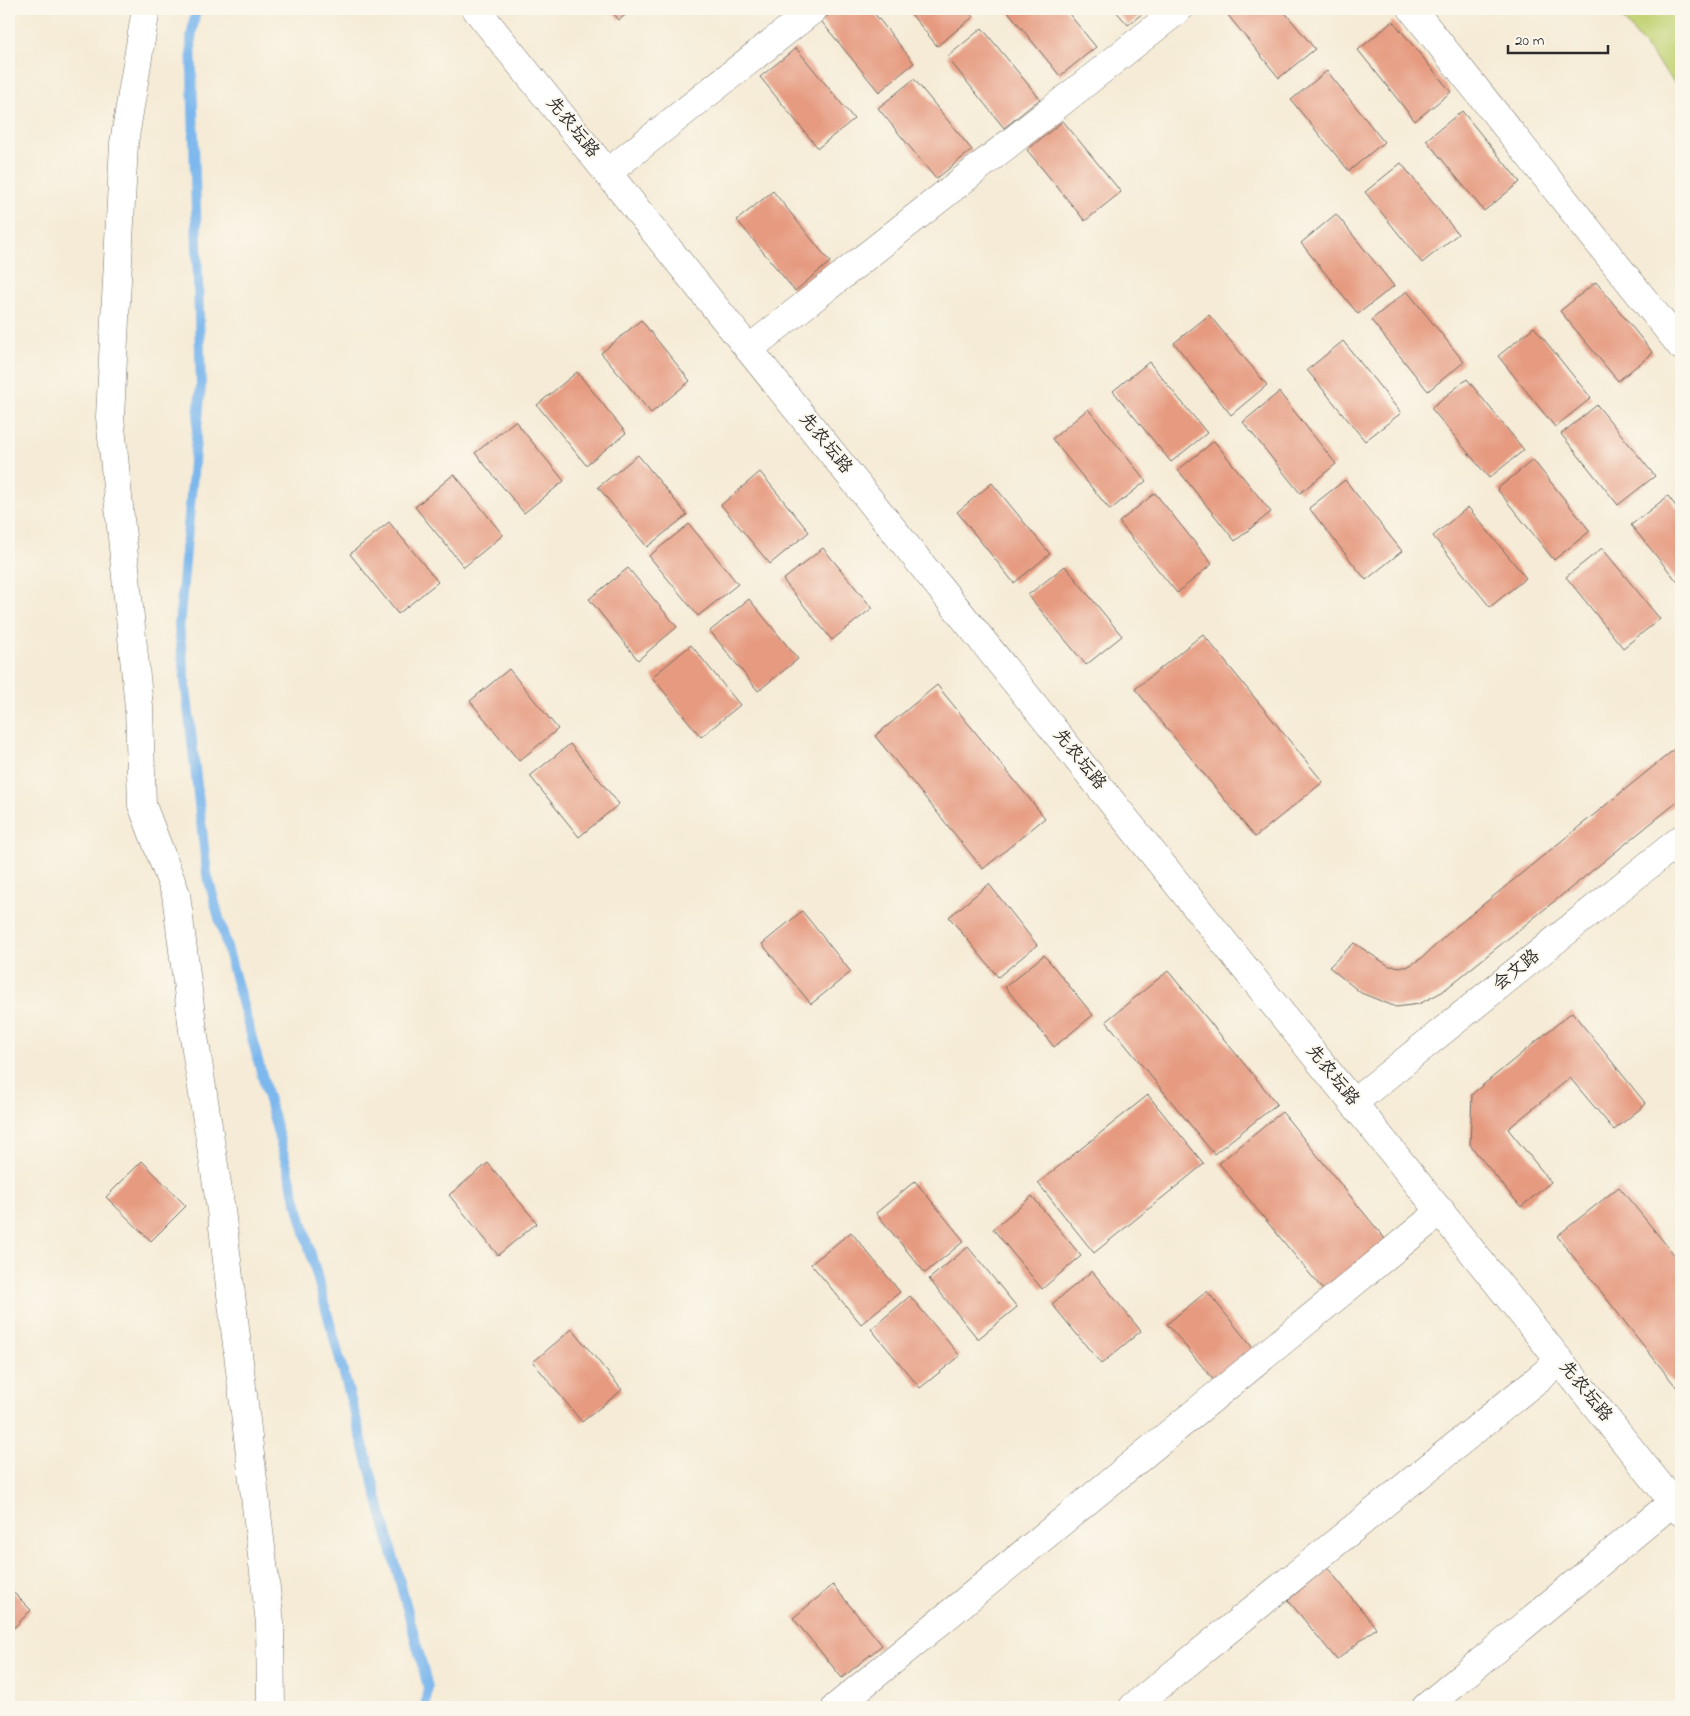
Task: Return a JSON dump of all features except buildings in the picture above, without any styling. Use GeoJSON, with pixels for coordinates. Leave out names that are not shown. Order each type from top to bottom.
{"type":"FeatureCollection","features":[{"type":"Feature","properties":{"kind":"street"},"geometry":{"type":"LineString","coordinates":[[146,9],[124,142],[110,417],[139,707],[142,805],[176,894],[192,1030],[221,1210],[270,1623],[271,1707]]}},
{"type":"Feature","properties":{"kind":"street","name":"先农坛路"},"geometry":{"type":"LineString","coordinates":[[476,9],[1677,1507]]}},
{"type":"Feature","properties":{"kind":"street"},"geometry":{"type":"LineString","coordinates":[[608,173],[814,9]]}},
{"type":"Feature","properties":{"kind":"street"},"geometry":{"type":"LineString","coordinates":[[749,349],[1179,9]]}},
{"type":"Feature","properties":{"kind":"street"},"geometry":{"type":"LineString","coordinates":[[1412,9],[1681,346]]}},
{"type":"Feature","properties":{"kind":"street","name":"会文路"},"geometry":{"type":"LineString","coordinates":[[1353,1103],[1681,839]]}},
{"type":"Feature","properties":{"kind":"street"},"geometry":{"type":"LineString","coordinates":[[836,1707],[1441,1211]]}},
{"type":"Feature","properties":{"kind":"street"},"geometry":{"type":"LineString","coordinates":[[1133,1707],[1560,1361]]}},
{"type":"Feature","properties":{"kind":"street"},"geometry":{"type":"LineString","coordinates":[[1426,1707],[1677,1507]]}},
{"type":"Feature","properties":{"kind":"green space"},"geometry":{"type":"Polygon","coordinates":[[[1615,9],[1681,9],[1681,91],[1615,9]]]}},
{"type":"Feature","properties":{"kind":"waterway"},"geometry":{"type":"LineString","coordinates":[[196,9],[191,38],[201,385],[179,627],[207,874],[428,1687],[425,1707]]}}]}
